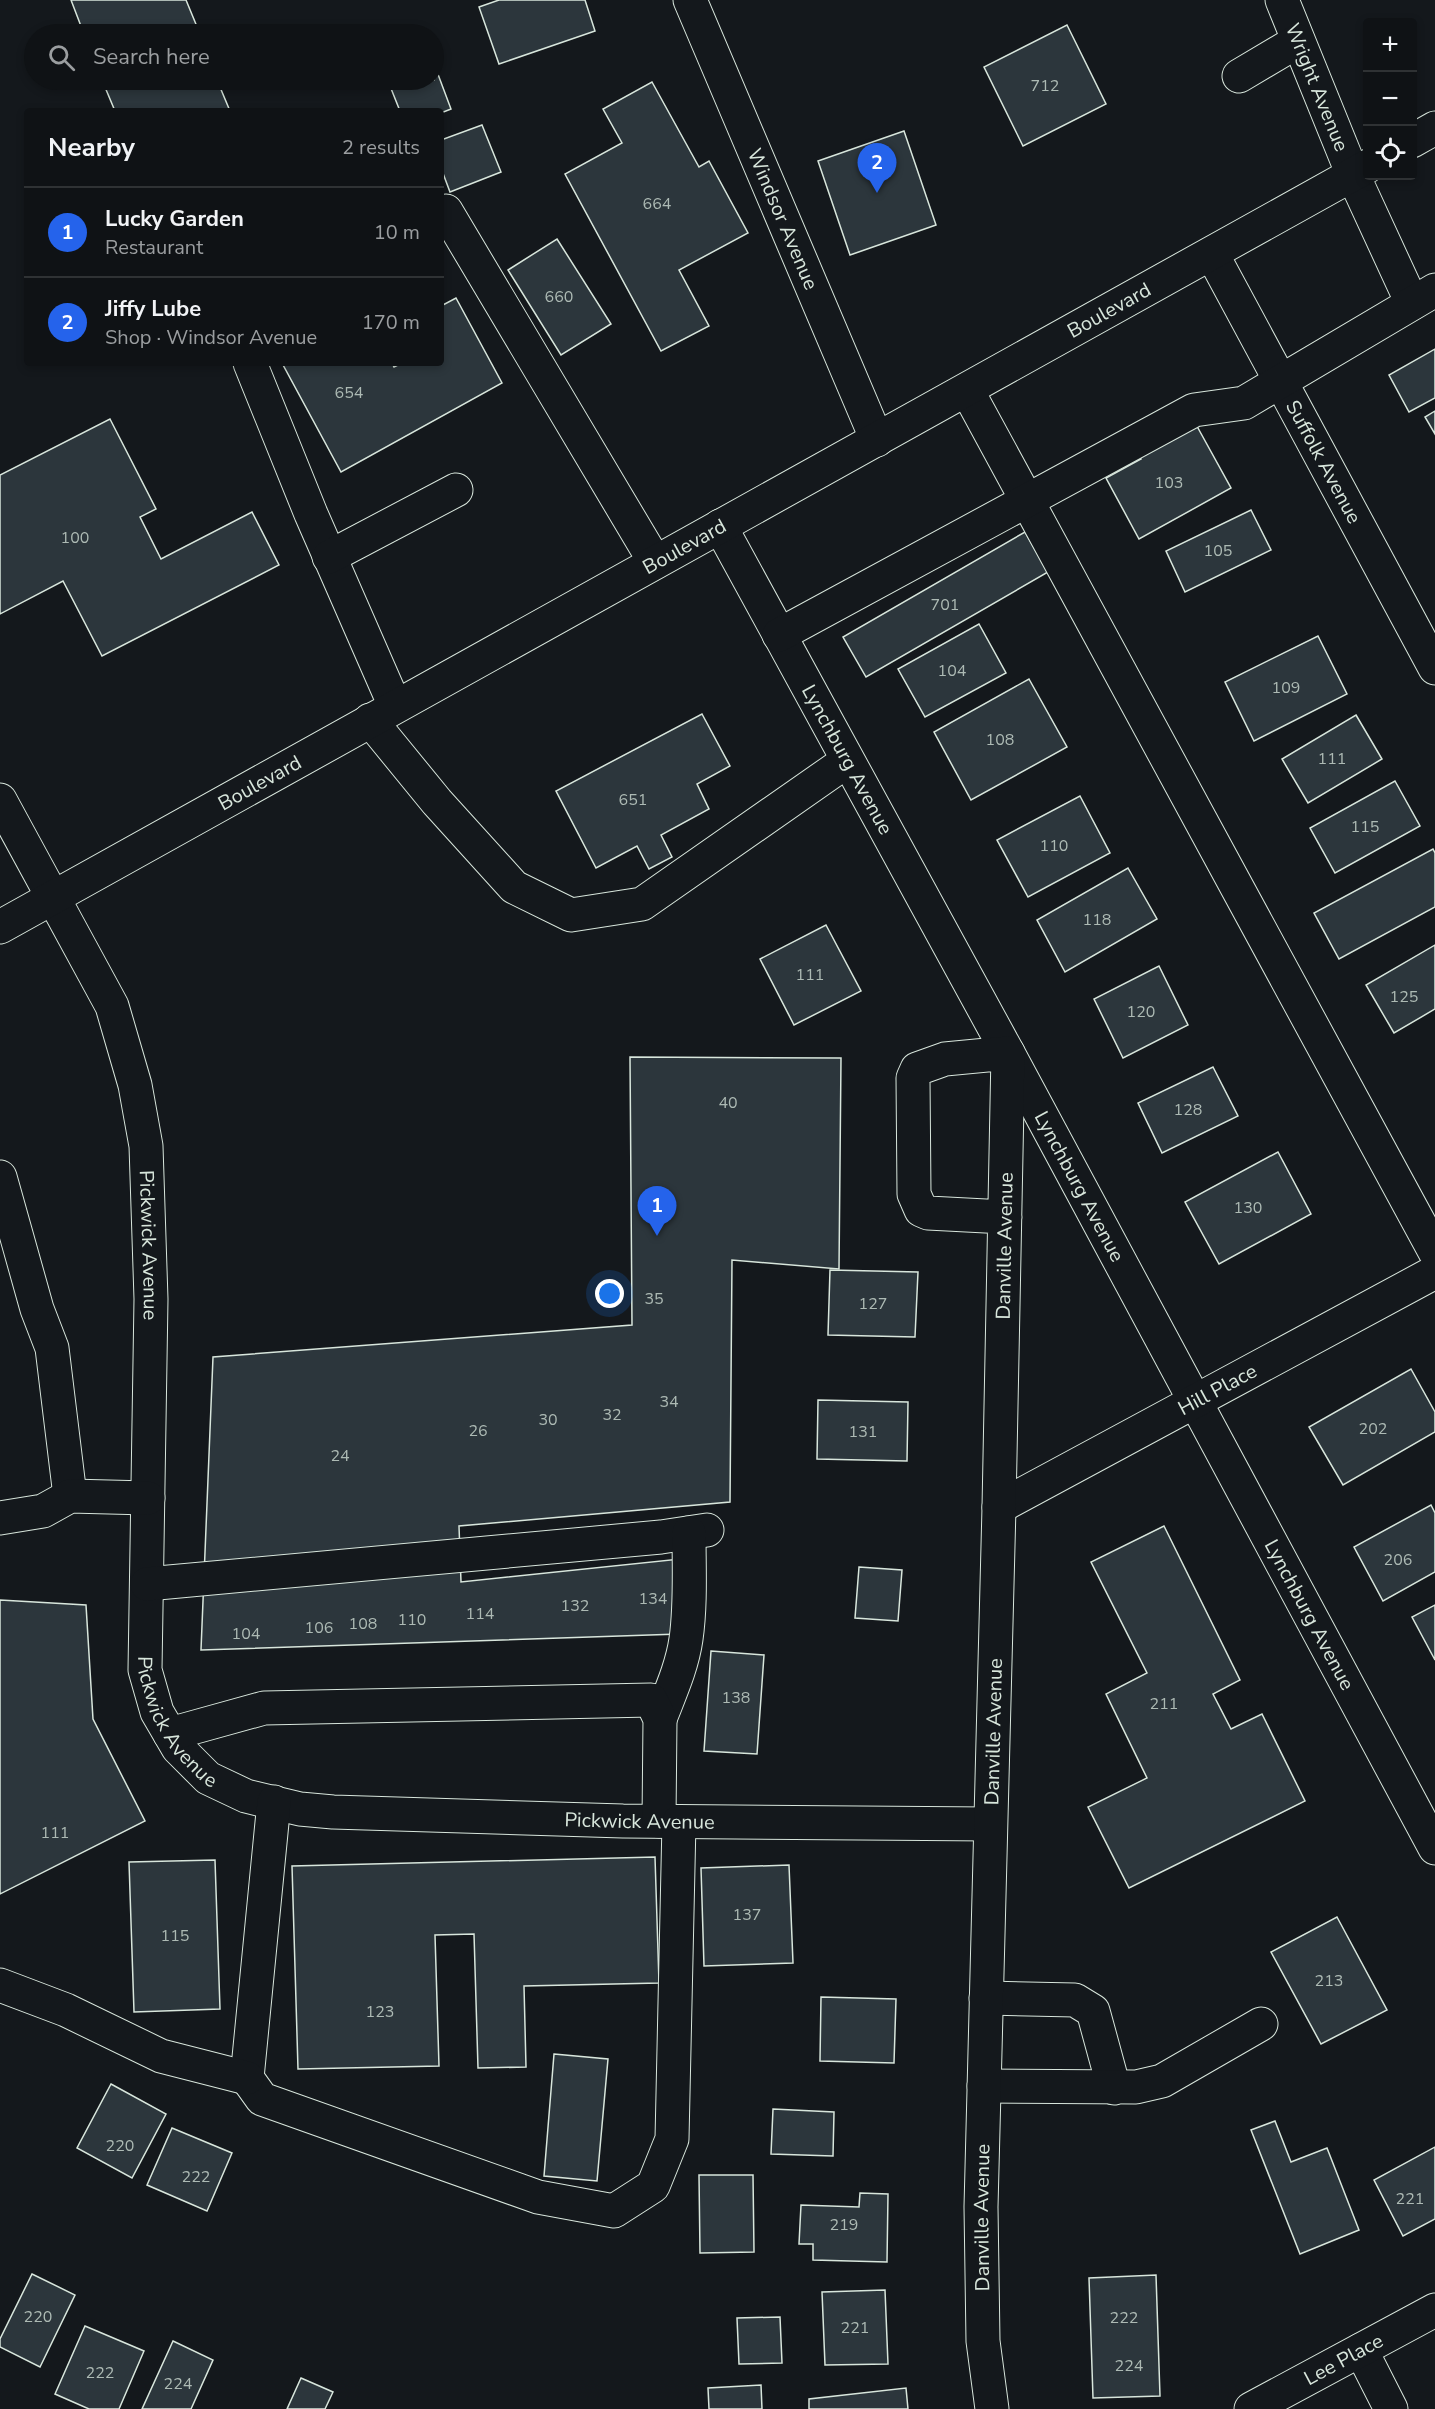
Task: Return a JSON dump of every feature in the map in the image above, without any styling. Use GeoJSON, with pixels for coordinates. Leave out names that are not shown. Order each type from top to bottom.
{"type":"FeatureCollection","features":[{"type":"Feature","properties":{"kind":"street","name":"Windsor Avenue"},"geometry":{"type":"LineString","coordinates":[[690,0],[877,440]]}},
{"type":"Feature","properties":{"kind":"street","name":"Wright Avenue"},"geometry":{"type":"LineString","coordinates":[[1282,0],[1298,41],[1424,296]]}},
{"type":"Feature","properties":{"kind":"street"},"geometry":{"type":"LineString","coordinates":[[1239,76],[1298,41]]}},
{"type":"Feature","properties":{"kind":"street"},"geometry":{"type":"LineString","coordinates":[[1417,139],[1435,128]]}},
{"type":"Feature","properties":{"kind":"street","name":"Boulevard"},"geometry":{"type":"LineString","coordinates":[[0,927],[1360,170]]}},
{"type":"Feature","properties":{"kind":"street"},"geometry":{"type":"LineString","coordinates":[[446,211],[655,562]]}},
{"type":"Feature","properties":{"kind":"street","name":"Suffolk Avenue"},"geometry":{"type":"LineString","coordinates":[[1212,254],[1435,668]]}},
{"type":"Feature","properties":{"kind":"street"},"geometry":{"type":"LineString","coordinates":[[779,635],[1194,410],[1239,405],[1424,296]]}},
{"type":"Feature","properties":{"kind":"street"},"geometry":{"type":"LineString","coordinates":[[251,366],[330,557],[382,713],[437,802],[514,887],[571,915],[642,904],[848,761]]}},
{"type":"Feature","properties":{"kind":"street"},"geometry":{"type":"LineString","coordinates":[[967,390],[1435,1252]]}},
{"type":"Feature","properties":{"kind":"street"},"geometry":{"type":"LineString","coordinates":[[330,557],[456,490]]}},
{"type":"Feature","properties":{"kind":"street","name":"Lynchburg Avenue"},"geometry":{"type":"LineString","coordinates":[[720,526],[1008,1053],[1435,1848]]}},
{"type":"Feature","properties":{"kind":"street","name":"Pickwick Avenue"},"geometry":{"type":"LineString","coordinates":[[0,800],[112,1006],[135,1085],[146,1146],[151,1299],[145,1670],[156,1712],[178,1748],[208,1778],[246,1796],[300,1809],[333,1812],[669,1822],[990,1824]]}},
{"type":"Feature","properties":{"kind":"street"},"geometry":{"type":"LineString","coordinates":[[1005,1217],[928,1213],[921,1210],[914,1194],[913,1078],[917,1069],[945,1059],[1008,1053]]}},
{"type":"Feature","properties":{"kind":"street","name":"Danville Avenue"},"geometry":{"type":"LineString","coordinates":[[992,2409],[983,2341],[981,2207],[1008,1053]]}},
{"type":"Feature","properties":{"kind":"street"},"geometry":{"type":"LineString","coordinates":[[0,1177],[37,1309],[52,1348],[70,1496]]}},
{"type":"Feature","properties":{"kind":"street","name":"Hill Place"},"geometry":{"type":"LineString","coordinates":[[999,1507],[1435,1272]]}},
{"type":"Feature","properties":{"kind":"street"},"geometry":{"type":"LineString","coordinates":[[0,1518],[43,1511],[70,1496],[148,1498]]}},
{"type":"Feature","properties":{"kind":"street"},"geometry":{"type":"LineString","coordinates":[[147,1584],[698,1531],[686,1641],[676,1679],[660,1719]]}},
{"type":"Feature","properties":{"kind":"street"},"geometry":{"type":"LineString","coordinates":[[0,1985],[66,2010],[160,2056],[247,2078],[262,2099],[538,2197],[614,2211],[653,2186],[672,2139],[669,1822],[660,1719],[651,1700],[264,1708],[170,1734]]}},
{"type":"Feature","properties":{"kind":"street"},"geometry":{"type":"LineString","coordinates":[[247,2078],[274,1802]]}},
{"type":"Feature","properties":{"kind":"street"},"geometry":{"type":"LineString","coordinates":[[986,1998],[1076,2000],[1093,2011],[1114,2088]]}},
{"type":"Feature","properties":{"kind":"street"},"geometry":{"type":"LineString","coordinates":[[984,2086],[1136,2087],[1162,2081],[1261,2024]]}},
{"type":"Feature","properties":{"kind":"street","name":"Lee Place"},"geometry":{"type":"LineString","coordinates":[[1251,2409],[1435,2310]]}},
{"type":"Feature","properties":{"kind":"street"},"geometry":{"type":"LineString","coordinates":[[1361,2350],[1391,2409]]}},
{"type":"Feature","properties":{"kind":"building"},"geometry":{"type":"Polygon","coordinates":[[[71,0],[186,0],[196,24],[80,24],[71,0]]]}},
{"type":"Feature","properties":{"kind":"building"},"geometry":{"type":"Polygon","coordinates":[[[499,0],[585,0],[595,31],[499,64],[479,7],[499,0]]]}},
{"type":"Feature","properties":{"kind":"building"},"geometry":{"type":"Polygon","coordinates":[[[1067,25],[1106,104],[1023,146],[984,67],[1067,25]]]}},
{"type":"Feature","properties":{"kind":"building"},"geometry":{"type":"Polygon","coordinates":[[[652,82],[699,167],[709,161],[748,233],[679,270],[709,326],[661,351],[565,174],[622,143],[603,109],[652,82]]]}},
{"type":"Feature","properties":{"kind":"building"},"geometry":{"type":"Polygon","coordinates":[[[106,90],[221,90],[229,108],[114,108],[106,90]]]}},
{"type":"Feature","properties":{"kind":"building"},"geometry":{"type":"Polygon","coordinates":[[[392,90],[444,90],[451,109],[444,112],[444,108],[399,108],[392,90]]]}},
{"type":"Feature","properties":{"kind":"building"},"geometry":{"type":"Polygon","coordinates":[[[482,125],[501,172],[450,192],[444,176],[444,139],[482,125]]]}},
{"type":"Feature","properties":{"kind":"building"},"geometry":{"type":"Polygon","coordinates":[[[904,131],[936,225],[850,255],[818,161],[904,131]]]}},
{"type":"Feature","properties":{"kind":"building"},"geometry":{"type":"Polygon","coordinates":[[[557,239],[611,324],[561,355],[508,270],[557,239]]]}},
{"type":"Feature","properties":{"kind":"building"},"geometry":{"type":"Polygon","coordinates":[[[456,298],[502,383],[341,472],[284,366],[444,366],[444,304],[456,298]]]}},
{"type":"Feature","properties":{"kind":"building"},"geometry":{"type":"Polygon","coordinates":[[[1435,349],[1435,398],[1409,412],[1389,375],[1435,349]]]}},
{"type":"Feature","properties":{"kind":"building"},"geometry":{"type":"Polygon","coordinates":[[[1435,411],[1435,434],[1425,417],[1435,411]]]}},
{"type":"Feature","properties":{"kind":"building"},"geometry":{"type":"Polygon","coordinates":[[[110,419],[156,509],[140,517],[161,559],[252,512],[279,565],[102,656],[63,581],[0,614],[0,475],[110,419]]]}},
{"type":"Feature","properties":{"kind":"building"},"geometry":{"type":"Polygon","coordinates":[[[1193,419],[1231,488],[1139,539],[1106,478],[1141,459],[1136,451],[1193,419]]]}},
{"type":"Feature","properties":{"kind":"building"},"geometry":{"type":"Polygon","coordinates":[[[1251,510],[1271,550],[1185,592],[1166,551],[1251,510]]]}},
{"type":"Feature","properties":{"kind":"building"},"geometry":{"type":"Polygon","coordinates":[[[1025,532],[1048,572],[866,677],[843,637],[1025,532]]]}},
{"type":"Feature","properties":{"kind":"building"},"geometry":{"type":"Polygon","coordinates":[[[979,624],[1006,673],[925,717],[898,669],[979,624]]]}},
{"type":"Feature","properties":{"kind":"building"},"geometry":{"type":"Polygon","coordinates":[[[1318,636],[1347,694],[1254,741],[1225,682],[1318,636]]]}},
{"type":"Feature","properties":{"kind":"building"},"geometry":{"type":"Polygon","coordinates":[[[1029,679],[1067,747],[971,800],[934,732],[1029,679]]]}},
{"type":"Feature","properties":{"kind":"building"},"geometry":{"type":"Polygon","coordinates":[[[702,714],[730,766],[697,784],[709,809],[661,835],[672,857],[649,869],[637,846],[596,868],[556,791],[702,714]]]}},
{"type":"Feature","properties":{"kind":"building"},"geometry":{"type":"Polygon","coordinates":[[[1356,715],[1382,759],[1308,803],[1282,759],[1356,715]]]}},
{"type":"Feature","properties":{"kind":"building"},"geometry":{"type":"Polygon","coordinates":[[[1395,781],[1420,826],[1335,873],[1310,828],[1395,781]]]}},
{"type":"Feature","properties":{"kind":"building"},"geometry":{"type":"Polygon","coordinates":[[[1080,796],[1110,853],[1028,897],[997,840],[1080,796]]]}},
{"type":"Feature","properties":{"kind":"building"},"geometry":{"type":"Polygon","coordinates":[[[1433,849],[1435,853],[1435,907],[1339,959],[1314,913],[1433,849]]]}},
{"type":"Feature","properties":{"kind":"building"},"geometry":{"type":"Polygon","coordinates":[[[1128,868],[1157,919],[1065,972],[1037,920],[1128,868]]]}},
{"type":"Feature","properties":{"kind":"building"},"geometry":{"type":"Polygon","coordinates":[[[826,925],[861,991],[794,1025],[760,959],[826,925]]]}},
{"type":"Feature","properties":{"kind":"building"},"geometry":{"type":"Polygon","coordinates":[[[1435,945],[1435,1009],[1394,1033],[1366,985],[1435,945]]]}},
{"type":"Feature","properties":{"kind":"building"},"geometry":{"type":"Polygon","coordinates":[[[1159,966],[1188,1025],[1123,1058],[1094,999],[1159,966]]]}},
{"type":"Feature","properties":{"kind":"building"},"geometry":{"type":"Polygon","coordinates":[[[630,1057],[841,1058],[839,1269],[732,1260],[730,1502],[459,1526],[461,1582],[680,1559],[679,1634],[201,1650],[213,1357],[632,1325],[630,1057]]]}},
{"type":"Feature","properties":{"kind":"building"},"geometry":{"type":"Polygon","coordinates":[[[1213,1067],[1238,1116],[1162,1153],[1138,1103],[1213,1067]]]}},
{"type":"Feature","properties":{"kind":"building"},"geometry":{"type":"Polygon","coordinates":[[[1278,1152],[1311,1214],[1219,1264],[1185,1202],[1278,1152]]]}},
{"type":"Feature","properties":{"kind":"building"},"geometry":{"type":"Polygon","coordinates":[[[830,1270],[918,1272],[915,1337],[828,1335],[830,1270]]]}},
{"type":"Feature","properties":{"kind":"building"},"geometry":{"type":"Polygon","coordinates":[[[1411,1369],[1435,1412],[1435,1432],[1343,1485],[1309,1427],[1411,1369]]]}},
{"type":"Feature","properties":{"kind":"building"},"geometry":{"type":"Polygon","coordinates":[[[818,1400],[908,1402],[907,1461],[817,1459],[818,1400]]]}},
{"type":"Feature","properties":{"kind":"building"},"geometry":{"type":"Polygon","coordinates":[[[1431,1505],[1435,1513],[1435,1572],[1383,1601],[1354,1547],[1431,1505]]]}},
{"type":"Feature","properties":{"kind":"building"},"geometry":{"type":"Polygon","coordinates":[[[1164,1526],[1240,1680],[1213,1694],[1231,1729],[1262,1714],[1305,1801],[1129,1888],[1088,1807],[1147,1778],[1106,1694],[1147,1673],[1091,1562],[1164,1526]]]}},
{"type":"Feature","properties":{"kind":"building"},"geometry":{"type":"Polygon","coordinates":[[[859,1567],[902,1570],[898,1621],[855,1618],[859,1567]]]}},
{"type":"Feature","properties":{"kind":"building"},"geometry":{"type":"Polygon","coordinates":[[[0,1600],[86,1605],[93,1719],[145,1821],[0,1894],[0,1600]]]}},
{"type":"Feature","properties":{"kind":"building"},"geometry":{"type":"Polygon","coordinates":[[[1435,1605],[1435,1660],[1412,1617],[1435,1605]]]}},
{"type":"Feature","properties":{"kind":"building"},"geometry":{"type":"Polygon","coordinates":[[[711,1651],[764,1655],[757,1754],[704,1751],[711,1651]]]}},
{"type":"Feature","properties":{"kind":"building"},"geometry":{"type":"Polygon","coordinates":[[[655,1857],[659,1983],[524,1986],[526,2067],[478,2068],[474,1934],[435,1935],[439,2066],[298,2069],[292,1866],[655,1857]]]}},
{"type":"Feature","properties":{"kind":"building"},"geometry":{"type":"Polygon","coordinates":[[[215,1860],[220,2009],[134,2012],[129,1862],[215,1860]]]}},
{"type":"Feature","properties":{"kind":"building"},"geometry":{"type":"Polygon","coordinates":[[[789,1865],[793,1963],[704,1966],[701,1868],[789,1865]]]}},
{"type":"Feature","properties":{"kind":"building"},"geometry":{"type":"Polygon","coordinates":[[[1337,1917],[1387,2010],[1321,2044],[1271,1952],[1337,1917]]]}},
{"type":"Feature","properties":{"kind":"building"},"geometry":{"type":"Polygon","coordinates":[[[821,1997],[896,1999],[894,2063],[820,2061],[821,1997]]]}},
{"type":"Feature","properties":{"kind":"building"},"geometry":{"type":"Polygon","coordinates":[[[554,2054],[608,2059],[597,2181],[544,2176],[554,2054]]]}},
{"type":"Feature","properties":{"kind":"building"},"geometry":{"type":"Polygon","coordinates":[[[111,2084],[166,2114],[132,2178],[77,2148],[111,2084]]]}},
{"type":"Feature","properties":{"kind":"building"},"geometry":{"type":"Polygon","coordinates":[[[773,2109],[834,2112],[833,2156],[771,2154],[773,2109]]]}},
{"type":"Feature","properties":{"kind":"building"},"geometry":{"type":"Polygon","coordinates":[[[1275,2121],[1291,2162],[1327,2148],[1359,2230],[1300,2254],[1251,2130],[1275,2121]]]}},
{"type":"Feature","properties":{"kind":"building"},"geometry":{"type":"Polygon","coordinates":[[[172,2128],[232,2153],[207,2211],[147,2185],[172,2128]]]}},
{"type":"Feature","properties":{"kind":"building"},"geometry":{"type":"Polygon","coordinates":[[[1435,2147],[1435,2219],[1403,2236],[1374,2180],[1435,2147]]]}},
{"type":"Feature","properties":{"kind":"building"},"geometry":{"type":"Polygon","coordinates":[[[699,2175],[753,2175],[754,2252],[700,2253],[699,2175]]]}},
{"type":"Feature","properties":{"kind":"building"},"geometry":{"type":"Polygon","coordinates":[[[860,2193],[888,2194],[887,2262],[813,2260],[813,2244],[799,2244],[801,2205],[859,2207],[860,2193]]]}},
{"type":"Feature","properties":{"kind":"building"},"geometry":{"type":"Polygon","coordinates":[[[32,2274],[75,2295],[40,2367],[0,2347],[0,2339],[32,2274]]]}},
{"type":"Feature","properties":{"kind":"building"},"geometry":{"type":"Polygon","coordinates":[[[1156,2275],[1160,2396],[1093,2398],[1089,2278],[1156,2275]]]}},
{"type":"Feature","properties":{"kind":"building"},"geometry":{"type":"Polygon","coordinates":[[[885,2290],[888,2364],[825,2365],[822,2292],[885,2290]]]}},
{"type":"Feature","properties":{"kind":"building"},"geometry":{"type":"Polygon","coordinates":[[[780,2317],[782,2363],[739,2364],[737,2318],[780,2317]]]}},
{"type":"Feature","properties":{"kind":"building"},"geometry":{"type":"Polygon","coordinates":[[[85,2326],[144,2351],[119,2409],[89,2409],[55,2394],[85,2326]]]}},
{"type":"Feature","properties":{"kind":"building"},"geometry":{"type":"Polygon","coordinates":[[[173,2341],[213,2360],[191,2409],[142,2409],[173,2341]]]}},
{"type":"Feature","properties":{"kind":"building"},"geometry":{"type":"Polygon","coordinates":[[[301,2378],[333,2392],[325,2409],[287,2409],[301,2378]]]}},
{"type":"Feature","properties":{"kind":"building"},"geometry":{"type":"Polygon","coordinates":[[[761,2385],[762,2409],[709,2409],[708,2388],[761,2385]]]}},
{"type":"Feature","properties":{"kind":"building"},"geometry":{"type":"Polygon","coordinates":[[[906,2388],[908,2409],[809,2409],[809,2399],[906,2388]]]}},
{"type":"Feature","properties":{"kind":"place","name":"Jiffy Lube"},"geometry":{"type":"Point","coordinates":[877,193]}},
{"type":"Feature","properties":{"kind":"place","name":"Lucky Garden"},"geometry":{"type":"Point","coordinates":[657,1236]}}]}
